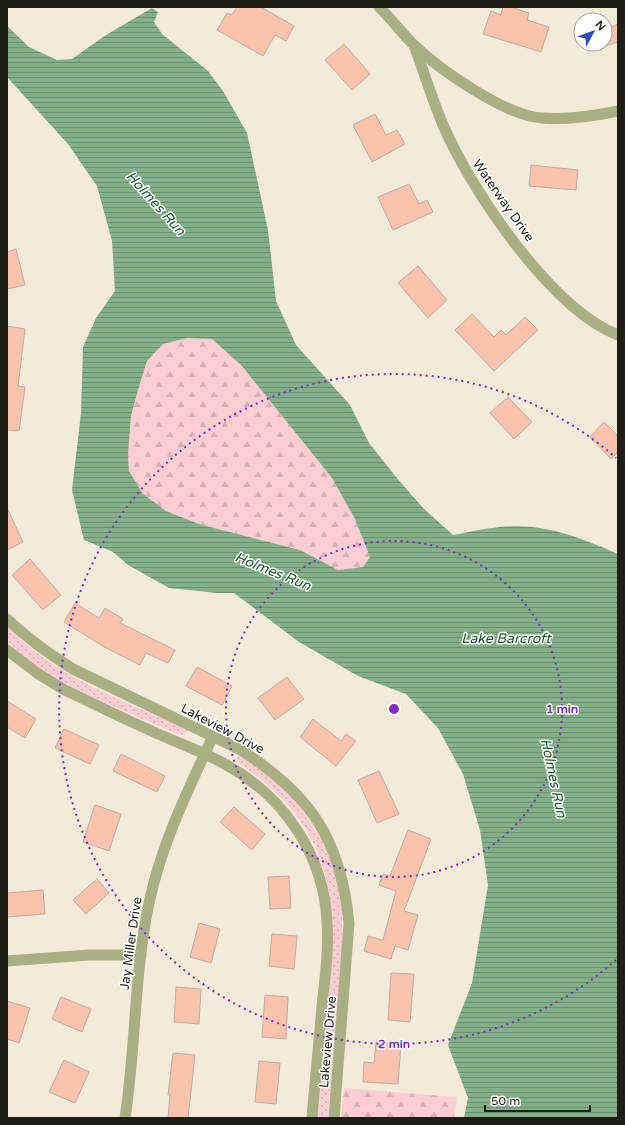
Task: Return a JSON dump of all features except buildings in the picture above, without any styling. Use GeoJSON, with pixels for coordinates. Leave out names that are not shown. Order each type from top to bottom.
{"type":"FeatureCollection","features":[{"type":"Feature","properties":{"kind":"street"},"geometry":{"type":"LineString","coordinates":[[380,7],[414,45],[448,72],[480,93],[524,115],[542,118],[581,117],[618,111]]}},
{"type":"Feature","properties":{"kind":"street","name":"Waterway Drive"},"geometry":{"type":"LineString","coordinates":[[414,45],[442,124],[458,157],[483,198],[510,236],[550,284],[593,323],[618,335]]}},
{"type":"Feature","properties":{"kind":"street","name":"Lakeview Drive"},"geometry":{"type":"LineString","coordinates":[[7,619],[39,647],[73,669],[245,752],[287,783],[307,805],[321,825],[332,847],[341,872],[346,896],[349,923],[334,1118]]}},
{"type":"Feature","properties":{"kind":"street","name":"Lakeview Drive"},"geometry":{"type":"LineString","coordinates":[[7,650],[36,673],[63,689],[230,767],[258,785],[278,804],[295,824],[308,846],[317,868],[324,893],[327,935],[312,1118]]}},
{"type":"Feature","properties":{"kind":"street","name":"Jay Miller Drive"},"geometry":{"type":"LineString","coordinates":[[125,1118],[141,955],[149,902],[161,857],[176,817],[213,736]]}},
{"type":"Feature","properties":{"kind":"street"},"geometry":{"type":"LineString","coordinates":[[7,961],[89,955],[141,955]]}},
{"type":"Feature","properties":{"kind":"green space"},"geometry":{"type":"Polygon","coordinates":[[[187,338],[212,339],[242,366],[332,478],[355,519],[370,557],[363,567],[338,570],[300,550],[199,524],[166,511],[143,494],[129,471],[128,455],[131,416],[138,390],[147,361],[163,344],[187,338]]]}},
{"type":"Feature","properties":{"kind":"green space"},"geometry":{"type":"Polygon","coordinates":[[[7,626],[26,644],[68,674],[115,698],[187,729],[186,733],[180,735],[86,694],[43,670],[7,641],[7,626]]]}},
{"type":"Feature","properties":{"kind":"green space"},"geometry":{"type":"Polygon","coordinates":[[[240,754],[263,768],[298,804],[321,839],[334,867],[339,886],[342,910],[342,945],[328,1118],[318,1118],[328,1017],[332,954],[331,906],[327,883],[311,838],[297,816],[277,794],[239,763],[236,758],[240,754]]]}},
{"type":"Feature","properties":{"kind":"green space"},"geometry":{"type":"Polygon","coordinates":[[[344,1088],[457,1097],[454,1118],[341,1118],[344,1088]]]}},
{"type":"Feature","properties":{"kind":"water","name":"Lake Barcroft"},"geometry":{"type":"Polygon","coordinates":[[[152,8],[158,12],[154,22],[162,34],[208,71],[223,91],[247,133],[268,230],[276,301],[296,345],[350,405],[369,443],[423,508],[453,535],[510,526],[542,528],[588,541],[618,554],[618,1118],[464,1118],[468,1098],[448,1045],[472,983],[488,885],[480,830],[463,774],[438,728],[406,694],[358,676],[299,642],[234,593],[217,593],[169,588],[128,565],[113,552],[84,540],[72,490],[81,413],[83,347],[96,318],[115,291],[112,241],[97,186],[68,144],[7,77],[7,26],[29,47],[57,60],[72,59],[106,35],[152,8]],[[187,338],[163,344],[147,361],[131,416],[128,455],[129,471],[143,494],[166,511],[199,524],[300,550],[338,570],[363,567],[370,557],[355,519],[332,478],[242,366],[212,339],[187,338]]]}},
{"type":"Feature","properties":{"kind":"water label","name":"Holmes Run"},"geometry":{"type":"Point","coordinates":[156,203]}},
{"type":"Feature","properties":{"kind":"water label","name":"Holmes Run"},"geometry":{"type":"Point","coordinates":[273,571]}},
{"type":"Feature","properties":{"kind":"water label","name":"Holmes Run"},"geometry":{"type":"Point","coordinates":[554,778]}}]}
